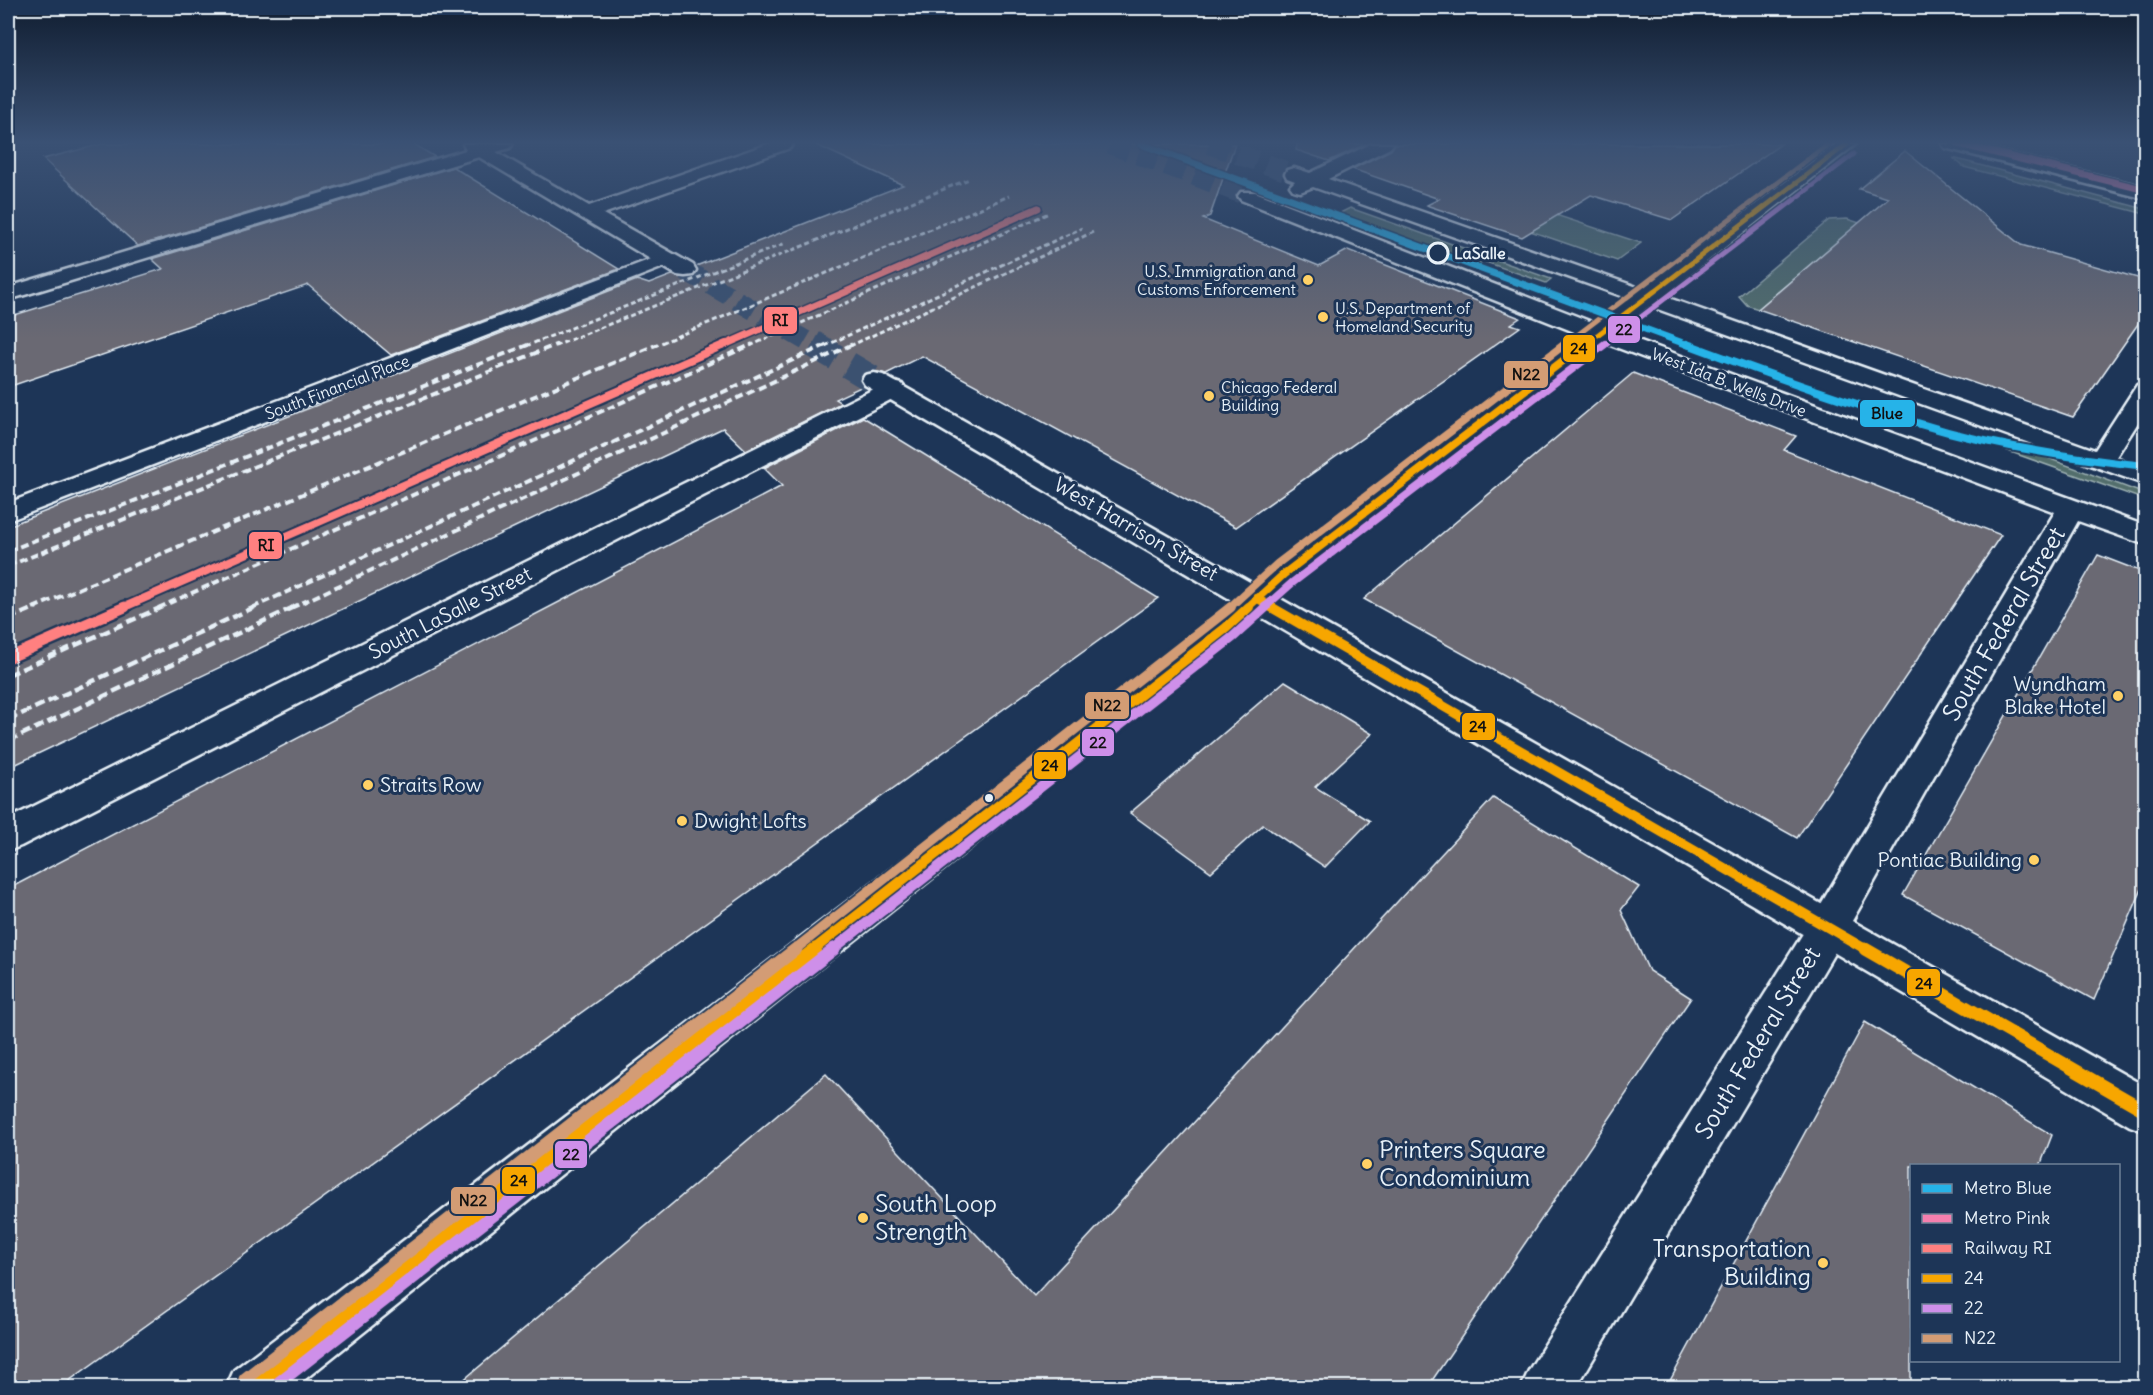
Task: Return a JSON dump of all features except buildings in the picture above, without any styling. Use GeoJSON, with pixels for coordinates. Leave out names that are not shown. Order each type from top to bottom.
{"type":"FeatureCollection","features":[{"type":"Feature","properties":{"kind":"main road"},"geometry":{"type":"LineString","coordinates":[[8,294],[278,209]]}},
{"type":"Feature","properties":{"kind":"main road"},"geometry":{"type":"LineString","coordinates":[[579,209],[586,213],[597,209]]}},
{"type":"Feature","properties":{"kind":"main road","name":"West Ida B. Wells Drive"},"geometry":{"type":"LineString","coordinates":[[1281,209],[1600,332],[2145,536]]}},
{"type":"Feature","properties":{"kind":"main road"},"geometry":{"type":"LineString","coordinates":[[1395,209],[1647,297],[2145,477]]}},
{"type":"Feature","properties":{"kind":"main road"},"geometry":{"type":"LineString","coordinates":[[252,1388],[1226,628],[1284,574],[1762,209]]}},
{"type":"Feature","properties":{"kind":"main road","name":"South Financial Place"},"geometry":{"type":"LineString","coordinates":[[8,513],[676,265],[586,213]]}},
{"type":"Feature","properties":{"kind":"main road","name":"West Harrison Street"},"geometry":{"type":"LineString","coordinates":[[884,385],[2145,1111]]}},
{"type":"Feature","properties":{"kind":"main road","name":"South LaSalle Street"},"geometry":{"type":"LineString","coordinates":[[8,836],[884,385]]}},
{"type":"Feature","properties":{"kind":"main road"},"geometry":{"type":"LineString","coordinates":[[2101,460],[2145,390]]}},
{"type":"Feature","properties":{"kind":"main road","name":"South Federal Street"},"geometry":{"type":"LineString","coordinates":[[1547,1388],[1828,928],[2071,508]]}},
{"type":"Feature","properties":{"kind":"green space"},"geometry":{"type":"Polygon","coordinates":[[[1353,209],[1551,279],[1546,283],[1483,261],[1476,266],[1338,214],[1353,209]]]}},
{"type":"Feature","properties":{"kind":"green space"},"geometry":{"type":"Polygon","coordinates":[[[1504,209],[1538,209],[1641,243],[1617,261],[1490,217],[1504,209]]]}},
{"type":"Feature","properties":{"kind":"green space"},"geometry":{"type":"Polygon","coordinates":[[[2126,209],[2145,209],[2145,214],[2126,209]]]}},
{"type":"Feature","properties":{"kind":"green space"},"geometry":{"type":"Polygon","coordinates":[[[1847,219],[1860,223],[1758,309],[1747,305],[1739,296],[1829,220],[1847,219]]]}},
{"type":"Feature","properties":{"kind":"green space"},"geometry":{"type":"Polygon","coordinates":[[[1980,436],[2023,449],[2145,494],[2145,500],[1977,440],[1980,436]]]}},
{"type":"Feature","properties":{"kind":"tunnel"},"geometry":{"type":"LineString","coordinates":[[685,270],[815,346]]}},
{"type":"Feature","properties":{"kind":"tunnel"},"geometry":{"type":"LineString","coordinates":[[813,344],[874,380]]}},
{"type":"Feature","properties":{"kind":"railway"},"geometry":{"type":"LineString","coordinates":[[555,346],[894,209]]}},
{"type":"Feature","properties":{"kind":"railway"},"geometry":{"type":"LineString","coordinates":[[654,346],[978,209]]}},
{"type":"Feature","properties":{"kind":"railway"},"geometry":{"type":"LineString","coordinates":[[750,346],[1049,213]]}},
{"type":"Feature","properties":{"kind":"railway"},"geometry":{"type":"LineString","coordinates":[[825,346],[1082,228]]}},
{"type":"Feature","properties":{"kind":"railway"},"geometry":{"type":"LineString","coordinates":[[850,346],[1093,232]]}},
{"type":"Feature","properties":{"kind":"railway"},"geometry":{"type":"LineString","coordinates":[[526,346],[786,243]]}},
{"type":"Feature","properties":{"kind":"railway"},"geometry":{"type":"LineString","coordinates":[[8,551],[530,344]]}},
{"type":"Feature","properties":{"kind":"railway"},"geometry":{"type":"LineString","coordinates":[[8,566],[558,344]]}},
{"type":"Feature","properties":{"kind":"railway"},"geometry":{"type":"LineString","coordinates":[[33,608],[658,344]]}},
{"type":"Feature","properties":{"kind":"railway"},"geometry":{"type":"LineString","coordinates":[[158,608],[753,344]]}},
{"type":"Feature","properties":{"kind":"railway"},"geometry":{"type":"LineString","coordinates":[[252,608],[828,344]]}},
{"type":"Feature","properties":{"kind":"railway"},"geometry":{"type":"LineString","coordinates":[[291,608],[853,344]]}},
{"type":"Feature","properties":{"kind":"railway"},"geometry":{"type":"LineString","coordinates":[[8,619],[37,607]]}},
{"type":"Feature","properties":{"kind":"railway"},"geometry":{"type":"LineString","coordinates":[[8,675],[162,607]]}},
{"type":"Feature","properties":{"kind":"railway"},"geometry":{"type":"LineString","coordinates":[[8,720],[255,607]]}},
{"type":"Feature","properties":{"kind":"railway"},"geometry":{"type":"LineString","coordinates":[[8,741],[294,607]]}},
{"type":"Feature","properties":{"kind":"metro line","name":"Blue"},"geometry":{"type":"LineString","coordinates":[[1318,209],[1822,394],[1949,432],[2014,447],[2079,459],[2146,466]]}},
{"type":"Feature","properties":{"kind":"rail line","name":"RI"},"geometry":{"type":"LineString","coordinates":[[8,658],[1035,209]]}},
{"type":"Feature","properties":{"kind":"transit line","name":"N22"},"geometry":{"type":"LineString","coordinates":[[245,1379],[1218,619],[1277,564],[1743,209]]}},
{"type":"Feature","properties":{"kind":"transit line","name":"24"},"geometry":{"type":"LineString","coordinates":[[253,1388],[1226,628],[1284,574],[1762,209]]}},
{"type":"Feature","properties":{"kind":"transit line","name":"22"},"geometry":{"type":"LineString","coordinates":[[272,1388],[1233,637],[1292,583],[1782,209]]}},
{"type":"Feature","properties":{"kind":"transit line","name":"24"},"geometry":{"type":"LineString","coordinates":[[1256,598],[2146,1111]]}},
{"type":"Feature","properties":{"kind":"place","name":"LaSalle"},"geometry":{"type":"Point","coordinates":[1438,253]}},
{"type":"Feature","properties":{"kind":"place","name":"U.S. Immigration and Customs Enforcement"},"geometry":{"type":"Point","coordinates":[1308,280]}},
{"type":"Feature","properties":{"kind":"place","name":"U.S. Department of Homeland Security"},"geometry":{"type":"Point","coordinates":[1323,317]}},
{"type":"Feature","properties":{"kind":"place","name":"Chicago Federal Building"},"geometry":{"type":"Point","coordinates":[1209,396]}},
{"type":"Feature","properties":{"kind":"place","name":"Wyndham Blake Hotel"},"geometry":{"type":"Point","coordinates":[2118,696]}},
{"type":"Feature","properties":{"kind":"place","name":"Straits Row"},"geometry":{"type":"Point","coordinates":[368,785]}},
{"type":"Feature","properties":{"kind":"place","name":"Dwight Lofts"},"geometry":{"type":"Point","coordinates":[682,821]}},
{"type":"Feature","properties":{"kind":"place","name":"Pontiac Building"},"geometry":{"type":"Point","coordinates":[2034,860]}},
{"type":"Feature","properties":{"kind":"place","name":"Printers Square Condominium"},"geometry":{"type":"Point","coordinates":[1367,1164]}},
{"type":"Feature","properties":{"kind":"place","name":"South Loop Strength"},"geometry":{"type":"Point","coordinates":[863,1218]}},
{"type":"Feature","properties":{"kind":"place","name":"Transportation Building"},"geometry":{"type":"Point","coordinates":[1823,1263]}}]}
